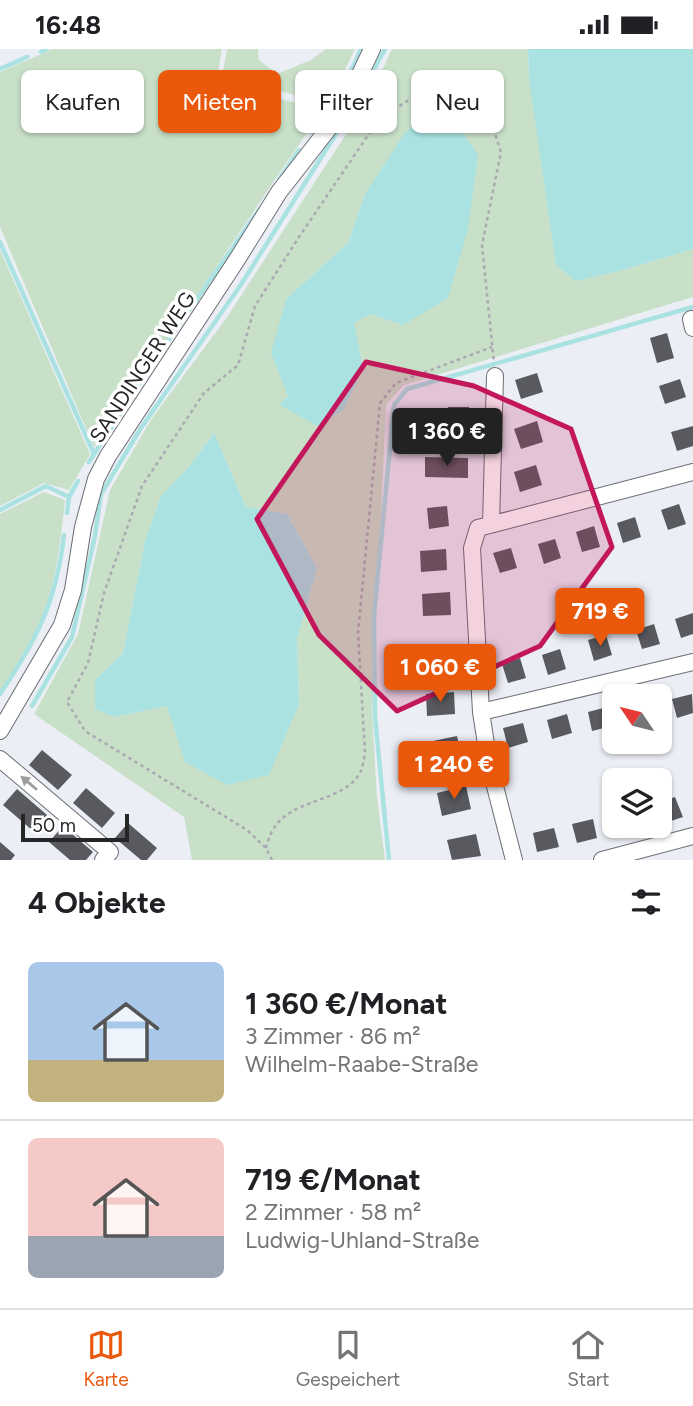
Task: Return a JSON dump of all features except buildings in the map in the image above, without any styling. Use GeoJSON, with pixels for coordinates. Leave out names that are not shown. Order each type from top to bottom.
{"type":"FeatureCollection","features":[{"type":"Feature","properties":{"kind":"street","name":"SANDINGER WEG"},"geometry":{"type":"LineString","coordinates":[[0,731],[62,625],[73,590],[83,527],[96,479],[108,456],[279,192],[343,110],[372,49]]}},
{"type":"Feature","properties":{"kind":"street"},"geometry":{"type":"LineString","coordinates":[[495,376],[484,526],[472,548],[481,712],[489,763],[514,860]]}},
{"type":"Feature","properties":{"kind":"street"},"geometry":{"type":"LineString","coordinates":[[484,526],[693,472]]}},
{"type":"Feature","properties":{"kind":"street"},"geometry":{"type":"LineString","coordinates":[[481,712],[693,662]]}},
{"type":"Feature","properties":{"kind":"street"},"geometry":{"type":"LineString","coordinates":[[0,759],[110,852],[103,860]]}},
{"type":"Feature","properties":{"kind":"street"},"geometry":{"type":"LineString","coordinates":[[602,860],[693,836]]}},
{"type":"Feature","properties":{"kind":"path"},"geometry":{"type":"LineString","coordinates":[[272,860],[266,848],[247,830],[85,731],[68,702],[88,663],[104,593],[142,485],[204,393],[238,365],[255,306],[379,119],[429,87],[486,106],[501,152],[482,245],[493,357]]}},
{"type":"Feature","properties":{"kind":"path"},"geometry":{"type":"LineString","coordinates":[[266,848],[271,831],[278,821],[350,785],[361,771],[365,752],[358,633],[380,403],[396,383],[492,347]]}},
{"type":"Feature","properties":{"kind":"highlighted area"},"geometry":{"type":"Polygon","coordinates":[[[366,362],[474,386],[571,429],[612,547],[540,646],[397,711],[319,635],[257,519],[366,362]]]}},
{"type":"Feature","properties":{"kind":"green space"},"geometry":{"type":"Polygon","coordinates":[[[53,49],[222,49],[218,70],[158,70],[158,133],[281,133],[281,99],[295,102],[295,133],[307,133],[94,447],[0,227],[0,72],[53,49]]]}},
{"type":"Feature","properties":{"kind":"green space"},"geometry":{"type":"Polygon","coordinates":[[[227,49],[258,49],[259,60],[272,70],[223,70],[227,49]]]}},
{"type":"Feature","properties":{"kind":"green space"},"geometry":{"type":"Polygon","coordinates":[[[326,49],[355,49],[345,70],[295,70],[295,95],[281,91],[281,72],[311,60],[326,49]]]}},
{"type":"Feature","properties":{"kind":"green space"},"geometry":{"type":"Polygon","coordinates":[[[392,49],[528,49],[529,79],[623,270],[693,249],[693,297],[404,385],[386,405],[372,712],[377,798],[385,860],[192,860],[184,817],[34,714],[78,634],[110,490],[152,418],[225,320],[347,133],[397,133],[397,70],[382,70],[392,49]],[[365,194],[348,243],[286,299],[288,396],[281,404],[363,368],[353,323],[370,314],[403,325],[365,194]],[[214,433],[188,468],[161,497],[145,541],[123,653],[95,680],[114,717],[167,706],[299,704],[297,639],[317,568],[287,514],[246,507],[214,433]]]}},
{"type":"Feature","properties":{"kind":"green space"},"geometry":{"type":"Polygon","coordinates":[[[0,250],[90,454],[69,490],[44,483],[0,506],[0,250]]]}},
{"type":"Feature","properties":{"kind":"green space"},"geometry":{"type":"Polygon","coordinates":[[[44,492],[65,500],[52,585],[36,633],[0,690],[0,514],[44,492]]]}},
{"type":"Feature","properties":{"kind":"water"},"geometry":{"type":"Polygon","coordinates":[[[528,49],[693,49],[693,249],[576,281],[556,265],[529,79],[528,49]]]}},
{"type":"Feature","properties":{"kind":"water"},"geometry":{"type":"Polygon","coordinates":[[[411,128],[411,133],[463,133],[478,155],[468,229],[448,298],[403,325],[370,314],[354,323],[363,368],[344,409],[317,426],[280,405],[288,396],[271,353],[286,299],[348,243],[365,194],[404,134],[411,128]]]}},
{"type":"Feature","properties":{"kind":"water"},"geometry":{"type":"Polygon","coordinates":[[[214,433],[246,507],[287,514],[317,568],[297,639],[299,704],[269,775],[227,785],[185,762],[167,706],[114,717],[95,709],[95,680],[123,653],[145,541],[161,496],[188,468],[214,433]]]}},
{"type":"Feature","properties":{"kind":"waterway"},"geometry":{"type":"LineString","coordinates":[[41,52],[47,49]]}},
{"type":"Feature","properties":{"kind":"waterway"},"geometry":{"type":"LineString","coordinates":[[351,70],[361,49]]}},
{"type":"Feature","properties":{"kind":"waterway"},"geometry":{"type":"LineString","coordinates":[[373,70],[385,49]]}},
{"type":"Feature","properties":{"kind":"waterway"},"geometry":{"type":"LineString","coordinates":[[0,69],[27,57]]}},
{"type":"Feature","properties":{"kind":"waterway"},"geometry":{"type":"LineString","coordinates":[[32,706],[72,637],[95,536],[101,494],[141,428],[240,286],[337,133]]}},
{"type":"Feature","properties":{"kind":"waterway"},"geometry":{"type":"LineString","coordinates":[[279,180],[299,150]]}},
{"type":"Feature","properties":{"kind":"waterway"},"geometry":{"type":"LineString","coordinates":[[89,462],[155,359],[259,210]]}},
{"type":"Feature","properties":{"kind":"waterway"},"geometry":{"type":"LineString","coordinates":[[0,242],[94,454]]}},
{"type":"Feature","properties":{"kind":"waterway"},"geometry":{"type":"LineString","coordinates":[[389,860],[375,717],[374,615],[394,405],[407,389],[693,307]]}},
{"type":"Feature","properties":{"kind":"waterway"},"geometry":{"type":"LineString","coordinates":[[67,513],[69,497],[78,481]]}},
{"type":"Feature","properties":{"kind":"waterway"},"geometry":{"type":"LineString","coordinates":[[0,510],[46,486],[69,497]]}},
{"type":"Feature","properties":{"kind":"waterway"},"geometry":{"type":"LineString","coordinates":[[0,694],[43,619],[56,581],[64,535]]}}]}
